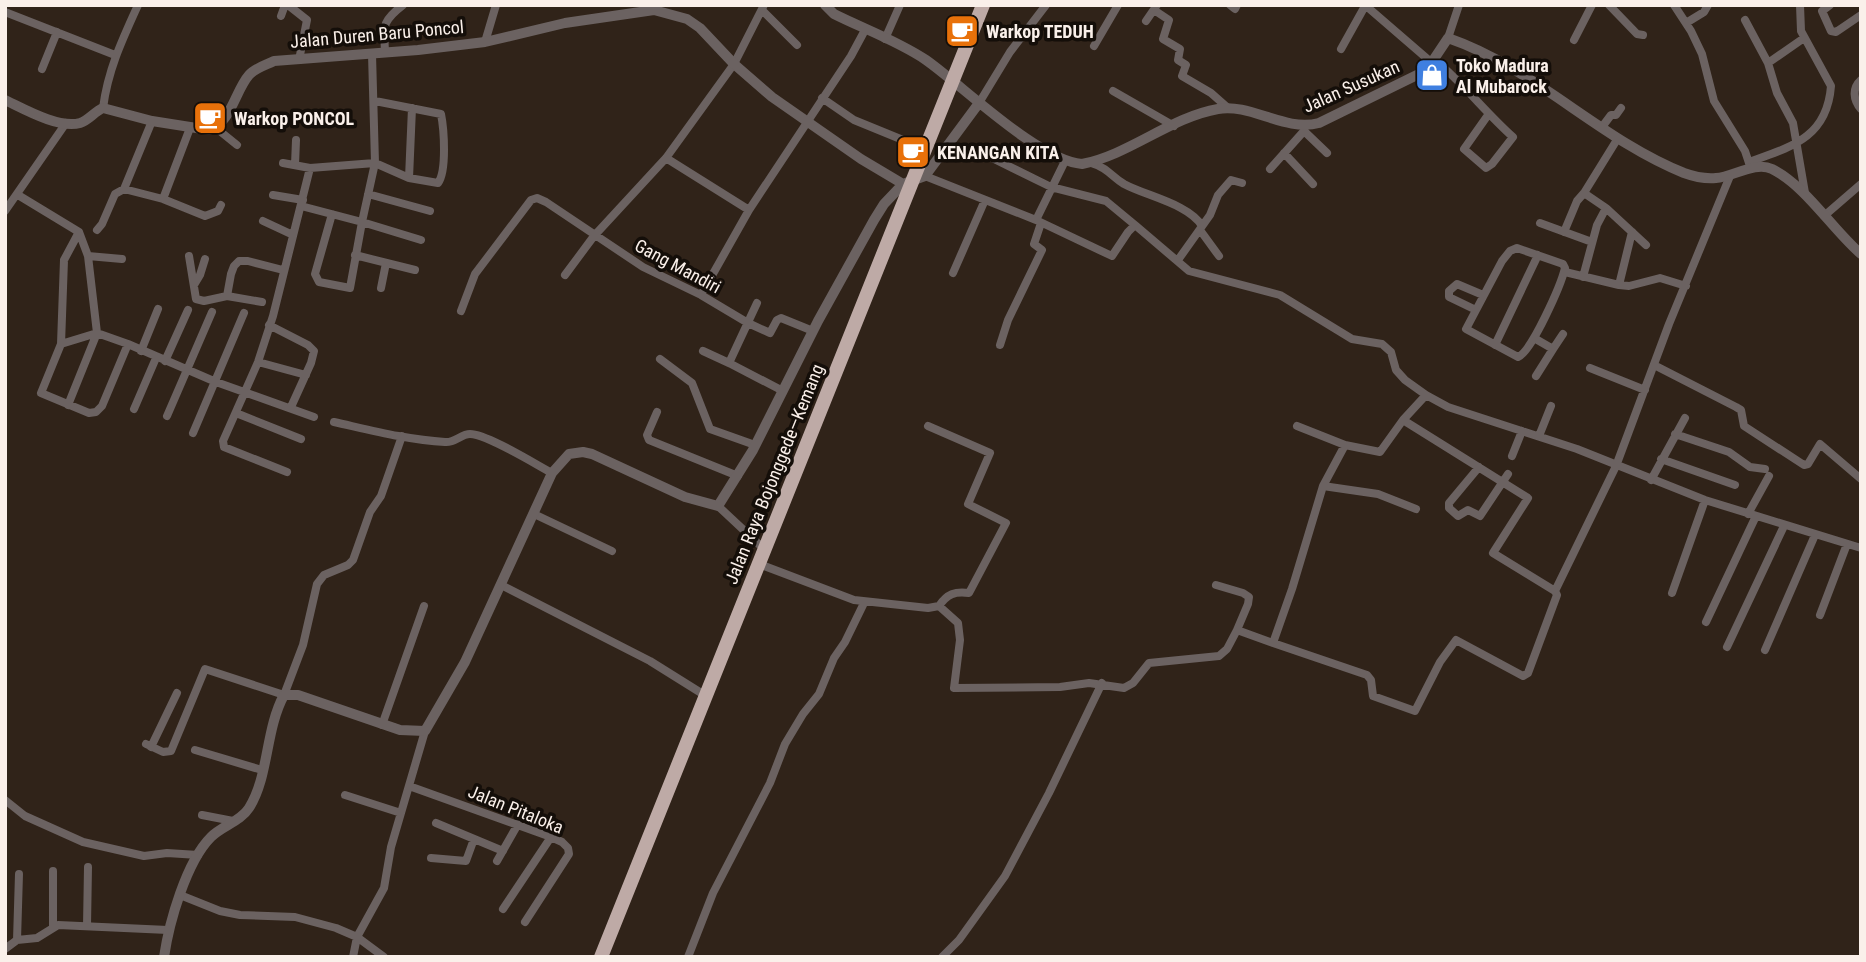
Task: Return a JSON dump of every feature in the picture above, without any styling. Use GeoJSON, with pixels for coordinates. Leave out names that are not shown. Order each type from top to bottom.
{"type":"FeatureCollection","features":[{"type":"Feature","properties":{"kind":"highway","name":"Jalan Raya Bojonggede—Kemang"},"geometry":{"type":"LineString","coordinates":[[601,957],[983,5]]}},
{"type":"Feature","properties":{"kind":"street"},"geometry":{"type":"LineString","coordinates":[[281,16],[287,5],[307,20],[299,60]]}},
{"type":"Feature","properties":{"kind":"street"},"geometry":{"type":"LineString","coordinates":[[385,52],[385,23],[389,16],[403,5]]}},
{"type":"Feature","properties":{"kind":"street"},"geometry":{"type":"LineString","coordinates":[[485,42],[496,5]]}},
{"type":"Feature","properties":{"kind":"street","name":"Jalan Susukan"},"geometry":{"type":"LineString","coordinates":[[825,5],[834,14],[927,61],[1029,139],[1065,161],[1082,164],[1090,163],[1197,115],[1228,107],[1305,129],[1411,79],[1432,61],[1448,38]]}},
{"type":"Feature","properties":{"kind":"street"},"geometry":{"type":"LineString","coordinates":[[885,39],[900,5]]}},
{"type":"Feature","properties":{"kind":"street"},"geometry":{"type":"LineString","coordinates":[[718,506],[755,445],[813,331],[884,204],[913,180],[979,103],[1010,52],[1046,5]]}},
{"type":"Feature","properties":{"kind":"street"},"geometry":{"type":"LineString","coordinates":[[1094,46],[1118,5]]}},
{"type":"Feature","properties":{"kind":"street"},"geometry":{"type":"LineString","coordinates":[[1230,5],[1235,9],[1237,5]]}},
{"type":"Feature","properties":{"kind":"street"},"geometry":{"type":"LineString","coordinates":[[1341,49],[1365,5],[1459,80],[1488,115],[1513,137],[1486,168],[1464,149],[1488,115]]}},
{"type":"Feature","properties":{"kind":"street"},"geometry":{"type":"LineString","coordinates":[[1459,5],[1448,38],[1519,71],[1643,153],[1686,174],[1706,178],[1730,176],[1796,146],[1819,123],[1831,86],[1801,31],[1800,5]]}},
{"type":"Feature","properties":{"kind":"street"},"geometry":{"type":"LineString","coordinates":[[1574,40],[1592,5]]}},
{"type":"Feature","properties":{"kind":"street"},"geometry":{"type":"LineString","coordinates":[[1609,5],[1637,34],[1643,35]]}},
{"type":"Feature","properties":{"kind":"street"},"geometry":{"type":"LineString","coordinates":[[1674,5],[1702,54],[1714,101],[1745,151],[1750,166]]}},
{"type":"Feature","properties":{"kind":"street"},"geometry":{"type":"LineString","coordinates":[[1686,23],[1704,12],[1708,5]]}},
{"type":"Feature","properties":{"kind":"street"},"geometry":{"type":"LineString","coordinates":[[1830,5],[1822,11],[1831,31],[1836,32],[1861,15]]}},
{"type":"Feature","properties":{"kind":"street"},"geometry":{"type":"LineString","coordinates":[[103,108],[106,82],[136,6]]}},
{"type":"Feature","properties":{"kind":"street"},"geometry":{"type":"LineString","coordinates":[[565,275],[594,236],[666,158],[734,64],[763,8],[797,45]]}},
{"type":"Feature","properties":{"kind":"street"},"geometry":{"type":"LineString","coordinates":[[1146,21],[1156,8],[1169,20],[1163,39],[1180,49],[1178,60],[1186,65],[1182,76],[1211,93],[1228,107]]}},
{"type":"Feature","properties":{"kind":"street","name":"Jalan Duren Baru Poncol"},"geometry":{"type":"LineString","coordinates":[[216,128],[248,76],[274,61],[485,42],[565,23],[654,9],[687,19],[700,28],[734,64],[806,121],[861,159],[913,180]]}},
{"type":"Feature","properties":{"kind":"street"},"geometry":{"type":"LineString","coordinates":[[5,12],[115,55]]}},
{"type":"Feature","properties":{"kind":"street"},"geometry":{"type":"LineString","coordinates":[[1745,20],[1768,63],[1777,93],[1793,123],[1805,196]]}},
{"type":"Feature","properties":{"kind":"street"},"geometry":{"type":"LineString","coordinates":[[701,295],[749,210],[851,56],[865,30]]}},
{"type":"Feature","properties":{"kind":"street"},"geometry":{"type":"LineString","coordinates":[[42,69],[57,32]]}},
{"type":"Feature","properties":{"kind":"street"},"geometry":{"type":"LineString","coordinates":[[1768,63],[1804,38]]}},
{"type":"Feature","properties":{"kind":"street"},"geometry":{"type":"LineString","coordinates":[[332,214],[315,274],[319,282],[350,288],[375,163],[372,54]]}},
{"type":"Feature","properties":{"kind":"street"},"geometry":{"type":"LineString","coordinates":[[1861,80],[1854,90],[1856,102],[1861,109]]}},
{"type":"Feature","properties":{"kind":"street"},"geometry":{"type":"LineString","coordinates":[[1113,91],[1174,126]]}},
{"type":"Feature","properties":{"kind":"street"},"geometry":{"type":"LineString","coordinates":[[822,98],[854,120],[925,149]]}},
{"type":"Feature","properties":{"kind":"street"},"geometry":{"type":"LineString","coordinates":[[5,100],[38,116],[66,123],[76,124],[103,108],[190,128],[216,128],[237,145]]}},
{"type":"Feature","properties":{"kind":"street"},"geometry":{"type":"LineString","coordinates":[[283,163],[310,168],[375,163],[409,178],[438,183],[442,179],[443,166],[441,114],[375,102]]}},
{"type":"Feature","properties":{"kind":"street"},"geometry":{"type":"LineString","coordinates":[[409,178],[412,108]]}},
{"type":"Feature","properties":{"kind":"street"},"geometry":{"type":"LineString","coordinates":[[1602,127],[1611,114],[1616,115],[1620,108]]}},
{"type":"Feature","properties":{"kind":"street"},"geometry":{"type":"LineString","coordinates":[[124,190],[152,121]]}},
{"type":"Feature","properties":{"kind":"street"},"geometry":{"type":"LineString","coordinates":[[5,211],[66,123]]}},
{"type":"Feature","properties":{"kind":"street"},"geometry":{"type":"LineString","coordinates":[[163,199],[190,128]]}},
{"type":"Feature","properties":{"kind":"street"},"geometry":{"type":"LineString","coordinates":[[1270,169],[1305,129],[1327,153]]}},
{"type":"Feature","properties":{"kind":"street"},"geometry":{"type":"LineString","coordinates":[[1564,232],[1577,201],[1618,138]]}},
{"type":"Feature","properties":{"kind":"street"},"geometry":{"type":"LineString","coordinates":[[295,165],[296,140]]}},
{"type":"Feature","properties":{"kind":"street"},"geometry":{"type":"LineString","coordinates":[[1284,153],[1313,184]]}},
{"type":"Feature","properties":{"kind":"street"},"geometry":{"type":"LineString","coordinates":[[666,158],[749,210]]}},
{"type":"Feature","properties":{"kind":"street"},"geometry":{"type":"LineString","coordinates":[[992,158],[1051,187],[1106,201],[1189,271],[1280,295],[1352,339],[1382,344],[1391,352],[1396,370],[1405,380],[1426,395],[1475,417],[1539,436],[1705,500],[1861,548]]}},
{"type":"Feature","properties":{"kind":"street"},"geometry":{"type":"LineString","coordinates":[[1000,345],[1008,320],[1042,250],[1034,244],[1038,221],[1065,161]]}},
{"type":"Feature","properties":{"kind":"street"},"geometry":{"type":"LineString","coordinates":[[1090,163],[1108,169],[1124,184],[1194,215],[1219,256]]}},
{"type":"Feature","properties":{"kind":"street"},"geometry":{"type":"LineString","coordinates":[[1750,166],[1771,168],[1805,196],[1861,254]]}},
{"type":"Feature","properties":{"kind":"street"},"geometry":{"type":"LineString","coordinates":[[287,472],[224,447],[223,441],[258,362],[270,325],[310,168]]}},
{"type":"Feature","properties":{"kind":"street"},"geometry":{"type":"LineString","coordinates":[[1237,630],[1367,675],[1371,680],[1373,696],[1415,711],[1440,662],[1457,640],[1522,676],[1527,675],[1557,601],[1555,592],[1616,466],[1730,176]]}},
{"type":"Feature","properties":{"kind":"street"},"geometry":{"type":"LineString","coordinates":[[913,180],[985,200],[1038,221],[1112,256],[1135,225]]}},
{"type":"Feature","properties":{"kind":"street"},"geometry":{"type":"LineString","coordinates":[[1178,260],[1210,215],[1218,195],[1231,180],[1242,183]]}},
{"type":"Feature","properties":{"kind":"street"},"geometry":{"type":"LineString","coordinates":[[1824,216],[1861,184]]}},
{"type":"Feature","properties":{"kind":"street"},"geometry":{"type":"LineString","coordinates":[[97,230],[115,194],[124,190],[163,199],[205,216],[218,211],[221,205]]}},
{"type":"Feature","properties":{"kind":"street"},"geometry":{"type":"LineString","coordinates":[[1584,193],[1606,208],[1646,245]]}},
{"type":"Feature","properties":{"kind":"street"},"geometry":{"type":"LineString","coordinates":[[368,194],[430,211]]}},
{"type":"Feature","properties":{"kind":"street"},"geometry":{"type":"LineString","coordinates":[[18,195],[79,232],[88,256],[97,333],[68,405]]}},
{"type":"Feature","properties":{"kind":"street"},"geometry":{"type":"LineString","coordinates":[[273,195],[421,240]]}},
{"type":"Feature","properties":{"kind":"street","name":"Gang Mandiri"},"geometry":{"type":"LineString","coordinates":[[461,311],[480,266],[534,198],[546,202],[643,267],[701,295],[748,323]]}},
{"type":"Feature","properties":{"kind":"street"},"geometry":{"type":"LineString","coordinates":[[953,273],[985,200]]}},
{"type":"Feature","properties":{"kind":"street"},"geometry":{"type":"LineString","coordinates":[[1583,277],[1592,242],[1606,208]]}},
{"type":"Feature","properties":{"kind":"street"},"geometry":{"type":"LineString","coordinates":[[263,221],[293,235]]}},
{"type":"Feature","properties":{"kind":"street"},"geometry":{"type":"LineString","coordinates":[[1540,223],[1592,242]]}},
{"type":"Feature","properties":{"kind":"street"},"geometry":{"type":"LineString","coordinates":[[79,232],[64,260],[61,344],[41,393],[89,414],[99,410],[128,344]]}},
{"type":"Feature","properties":{"kind":"street"},"geometry":{"type":"LineString","coordinates":[[1619,285],[1632,232]]}},
{"type":"Feature","properties":{"kind":"street"},"geometry":{"type":"LineString","coordinates":[[1517,248],[1563,264],[1565,272],[1534,338],[1521,356],[1515,356],[1466,331],[1483,295],[1510,251],[1517,248]]}},
{"type":"Feature","properties":{"kind":"street"},"geometry":{"type":"LineString","coordinates":[[355,255],[415,270]]}},
{"type":"Feature","properties":{"kind":"street"},"geometry":{"type":"LineString","coordinates":[[1495,345],[1538,255]]}},
{"type":"Feature","properties":{"kind":"street"},"geometry":{"type":"LineString","coordinates":[[88,256],[122,259]]}},
{"type":"Feature","properties":{"kind":"street"},"geometry":{"type":"LineString","coordinates":[[189,256],[195,297],[199,301],[227,296],[262,302]]}},
{"type":"Feature","properties":{"kind":"street"},"geometry":{"type":"LineString","coordinates":[[194,285],[205,259]]}},
{"type":"Feature","properties":{"kind":"street"},"geometry":{"type":"LineString","coordinates":[[227,296],[231,274],[239,261],[284,270]]}},
{"type":"Feature","properties":{"kind":"street"},"geometry":{"type":"LineString","coordinates":[[382,288],[386,263]]}},
{"type":"Feature","properties":{"kind":"street"},"geometry":{"type":"LineString","coordinates":[[1565,272],[1619,285],[1629,286],[1660,278],[1686,286]]}},
{"type":"Feature","properties":{"kind":"street"},"geometry":{"type":"LineString","coordinates":[[1476,310],[1449,297],[1449,291],[1457,284],[1483,295]]}},
{"type":"Feature","properties":{"kind":"street"},"geometry":{"type":"LineString","coordinates":[[729,363],[757,303]]}},
{"type":"Feature","properties":{"kind":"street"},"geometry":{"type":"LineString","coordinates":[[141,351],[158,309]]}},
{"type":"Feature","properties":{"kind":"street"},"geometry":{"type":"LineString","coordinates":[[165,361],[188,310]]}},
{"type":"Feature","properties":{"kind":"street"},"geometry":{"type":"LineString","coordinates":[[167,416],[212,312]]}},
{"type":"Feature","properties":{"kind":"street"},"geometry":{"type":"LineString","coordinates":[[193,433],[244,313]]}},
{"type":"Feature","properties":{"kind":"street"},"geometry":{"type":"LineString","coordinates":[[748,323],[770,333],[781,318],[813,331]]}},
{"type":"Feature","properties":{"kind":"street"},"geometry":{"type":"LineString","coordinates":[[270,325],[313,348],[311,363],[291,407]]}},
{"type":"Feature","properties":{"kind":"street"},"geometry":{"type":"LineString","coordinates":[[61,344],[97,333],[216,382],[314,417]]}},
{"type":"Feature","properties":{"kind":"street"},"geometry":{"type":"LineString","coordinates":[[1536,376],[1563,334]]}},
{"type":"Feature","properties":{"kind":"street"},"geometry":{"type":"LineString","coordinates":[[1534,338],[1553,349]]}},
{"type":"Feature","properties":{"kind":"street"},"geometry":{"type":"LineString","coordinates":[[703,351],[783,391]]}},
{"type":"Feature","properties":{"kind":"street"},"geometry":{"type":"LineString","coordinates":[[134,409],[156,358]]}},
{"type":"Feature","properties":{"kind":"street"},"geometry":{"type":"LineString","coordinates":[[660,359],[692,383],[710,429],[755,445]]}},
{"type":"Feature","properties":{"kind":"street"},"geometry":{"type":"LineString","coordinates":[[258,362],[306,375]]}},
{"type":"Feature","properties":{"kind":"street"},"geometry":{"type":"LineString","coordinates":[[1654,365],[1741,410],[1744,426],[1804,465],[1808,464],[1819,444],[1861,479]]}},
{"type":"Feature","properties":{"kind":"street"},"geometry":{"type":"LineString","coordinates":[[1590,368],[1645,390]]}},
{"type":"Feature","properties":{"kind":"street"},"geometry":{"type":"LineString","coordinates":[[1297,426],[1345,444],[1380,452],[1403,420],[1426,395]]}},
{"type":"Feature","properties":{"kind":"street"},"geometry":{"type":"LineString","coordinates":[[1539,436],[1551,406]]}},
{"type":"Feature","properties":{"kind":"street"},"geometry":{"type":"LineString","coordinates":[[657,412],[647,435],[649,440],[738,475]]}},
{"type":"Feature","properties":{"kind":"street"},"geometry":{"type":"LineString","coordinates":[[236,413],[301,439]]}},
{"type":"Feature","properties":{"kind":"street"},"geometry":{"type":"LineString","coordinates":[[1651,480],[1685,418]]}},
{"type":"Feature","properties":{"kind":"street"},"geometry":{"type":"LineString","coordinates":[[1403,420],[1479,467],[1505,478],[1528,498],[1494,548],[1493,554],[1555,592]]}},
{"type":"Feature","properties":{"kind":"street"},"geometry":{"type":"LineString","coordinates":[[334,422],[362,430],[449,443],[469,434],[478,436],[552,473]]}},
{"type":"Feature","properties":{"kind":"street"},"geometry":{"type":"LineString","coordinates":[[928,426],[990,453],[968,504],[1006,523],[969,593],[946,596],[939,606]]}},
{"type":"Feature","properties":{"kind":"street"},"geometry":{"type":"LineString","coordinates":[[1512,456],[1522,431]]}},
{"type":"Feature","properties":{"kind":"street"},"geometry":{"type":"LineString","coordinates":[[1675,434],[1729,452],[1749,467],[1767,473],[1706,622]]}},
{"type":"Feature","properties":{"kind":"street"},"geometry":{"type":"LineString","coordinates":[[164,957],[168,930],[198,855],[210,838],[251,806],[271,727],[303,645],[317,584],[324,575],[348,565],[353,560],[370,512],[381,496],[402,436]]}},
{"type":"Feature","properties":{"kind":"street"},"geometry":{"type":"LineString","coordinates":[[1273,643],[1323,485],[1345,444]]}},
{"type":"Feature","properties":{"kind":"street"},"geometry":{"type":"LineString","coordinates":[[353,957],[357,937],[384,888],[391,847],[425,731],[465,662],[552,473],[569,454],[583,452],[685,497],[718,506],[762,556],[864,603],[917,608],[939,606],[958,623],[960,640],[954,688],[1060,687],[1102,683],[1124,688],[1128,687],[1145,665],[1152,662],[1219,656],[1227,649],[1237,630],[1249,597],[1216,585]]}},
{"type":"Feature","properties":{"kind":"street"},"geometry":{"type":"LineString","coordinates":[[1661,459],[1735,485]]}},
{"type":"Feature","properties":{"kind":"street"},"geometry":{"type":"LineString","coordinates":[[1479,467],[1449,503],[1449,508],[1458,516],[1468,510],[1480,516],[1505,478]]}},
{"type":"Feature","properties":{"kind":"street"},"geometry":{"type":"LineString","coordinates":[[1323,485],[1378,494],[1416,509]]}},
{"type":"Feature","properties":{"kind":"street"},"geometry":{"type":"LineString","coordinates":[[1672,593],[1705,500]]}},
{"type":"Feature","properties":{"kind":"street"},"geometry":{"type":"LineString","coordinates":[[534,514],[612,551]]}},
{"type":"Feature","properties":{"kind":"street"},"geometry":{"type":"LineString","coordinates":[[1727,647],[1784,526]]}},
{"type":"Feature","properties":{"kind":"street"},"geometry":{"type":"LineString","coordinates":[[1766,650],[1815,535]]}},
{"type":"Feature","properties":{"kind":"street"},"geometry":{"type":"LineString","coordinates":[[1820,615],[1847,544]]}},
{"type":"Feature","properties":{"kind":"street"},"geometry":{"type":"LineString","coordinates":[[501,585],[650,661],[706,696]]}},
{"type":"Feature","properties":{"kind":"street"},"geometry":{"type":"LineString","coordinates":[[688,957],[713,893],[770,783],[785,744],[803,714],[819,695],[834,658],[864,603]]}},
{"type":"Feature","properties":{"kind":"street"},"geometry":{"type":"LineString","coordinates":[[382,724],[424,606]]}},
{"type":"Feature","properties":{"kind":"street"},"geometry":{"type":"LineString","coordinates":[[177,693],[148,745],[163,752],[171,751],[205,669],[284,695],[298,695],[409,732],[425,731]]}},
{"type":"Feature","properties":{"kind":"street"},"geometry":{"type":"LineString","coordinates":[[942,957],[959,940],[1005,876],[1102,683]]}},
{"type":"Feature","properties":{"kind":"street"},"geometry":{"type":"LineString","coordinates":[[195,750],[262,770]]}},
{"type":"Feature","properties":{"kind":"street","name":"Jalan Pitaloka"},"geometry":{"type":"LineString","coordinates":[[409,786],[519,824],[562,842],[568,848],[569,854],[525,922]]}},
{"type":"Feature","properties":{"kind":"street"},"geometry":{"type":"LineString","coordinates":[[345,795],[401,813]]}},
{"type":"Feature","properties":{"kind":"street"},"geometry":{"type":"LineString","coordinates":[[5,800],[26,817],[83,842],[145,856],[167,853],[198,855]]}},
{"type":"Feature","properties":{"kind":"street"},"geometry":{"type":"LineString","coordinates":[[202,815],[233,821]]}},
{"type":"Feature","properties":{"kind":"street"},"geometry":{"type":"LineString","coordinates":[[436,823],[503,851]]}},
{"type":"Feature","properties":{"kind":"street"},"geometry":{"type":"LineString","coordinates":[[498,861],[519,824]]}},
{"type":"Feature","properties":{"kind":"street"},"geometry":{"type":"LineString","coordinates":[[503,909],[551,837]]}},
{"type":"Feature","properties":{"kind":"street"},"geometry":{"type":"LineString","coordinates":[[431,858],[466,861],[474,839]]}},
{"type":"Feature","properties":{"kind":"street"},"geometry":{"type":"LineString","coordinates":[[87,926],[89,867]]}},
{"type":"Feature","properties":{"kind":"street"},"geometry":{"type":"LineString","coordinates":[[53,871],[53,928]]}},
{"type":"Feature","properties":{"kind":"street"},"geometry":{"type":"LineString","coordinates":[[17,940],[19,874]]}},
{"type":"Feature","properties":{"kind":"street"},"geometry":{"type":"LineString","coordinates":[[180,895],[220,911],[240,915],[295,917],[337,928],[357,937],[384,957]]}},
{"type":"Feature","properties":{"kind":"street"},"geometry":{"type":"LineString","coordinates":[[5,949],[17,940],[37,938],[58,925],[168,930]]}},
{"type":"Feature","properties":{"kind":"place","name":"Warkop TEDUH"},"geometry":{"type":"Point","coordinates":[962,31]}},
{"type":"Feature","properties":{"kind":"place","name":"Toko Madura Al Mubarock"},"geometry":{"type":"Point","coordinates":[1432,75]}},
{"type":"Feature","properties":{"kind":"place","name":"Warkop PONCOL"},"geometry":{"type":"Point","coordinates":[210,118]}},
{"type":"Feature","properties":{"kind":"place","name":"KENANGAN KITA"},"geometry":{"type":"Point","coordinates":[913,152]}}]}
